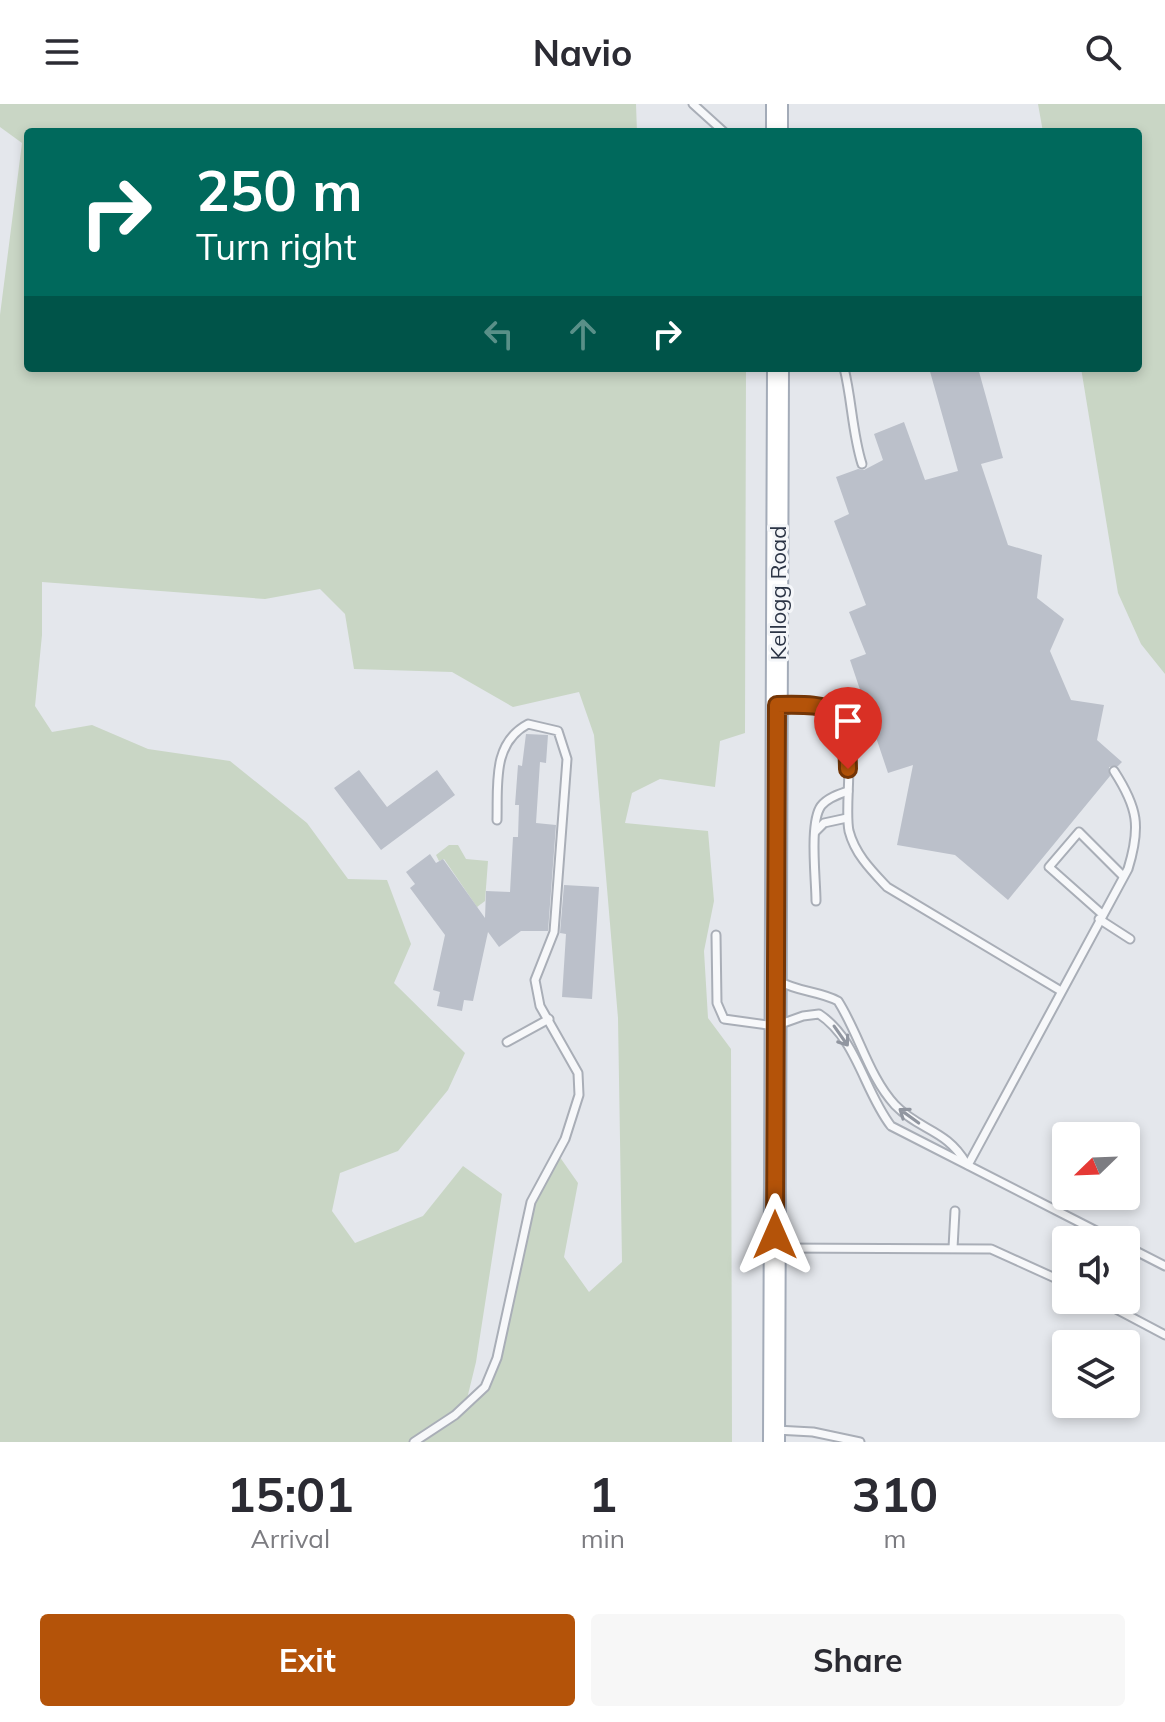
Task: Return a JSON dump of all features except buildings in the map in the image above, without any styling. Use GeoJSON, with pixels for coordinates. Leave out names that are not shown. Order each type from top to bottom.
{"type":"FeatureCollection","features":[{"type":"Feature","properties":{"kind":"main road"},"geometry":{"type":"LineString","coordinates":[[777,104],[777,128]]}},
{"type":"Feature","properties":{"kind":"main road","name":"Kellogg Road"},"geometry":{"type":"LineString","coordinates":[[774,1436],[778,372]]}},
{"type":"Feature","properties":{"kind":"lane"},"geometry":{"type":"LineString","coordinates":[[693,104],[720,128]]}},
{"type":"Feature","properties":{"kind":"lane"},"geometry":{"type":"LineString","coordinates":[[845,372],[854,439],[862,464]]}},
{"type":"Feature","properties":{"kind":"lane"},"geometry":{"type":"LineString","coordinates":[[777,705],[823,705],[833,709],[840,718],[848,748],[847,818],[854,847],[887,887],[1061,991]]}},
{"type":"Feature","properties":{"kind":"lane"},"geometry":{"type":"LineString","coordinates":[[414,1442],[455,1415],[485,1387],[497,1358],[531,1202],[565,1139],[579,1095],[578,1073],[540,1006],[535,980],[554,932],[567,759],[558,731],[528,724],[506,742],[500,764],[497,820]]}},
{"type":"Feature","properties":{"kind":"lane"},"geometry":{"type":"LineString","coordinates":[[968,1165],[1123,876],[1137,839],[1136,815],[1130,795],[1114,771]]}},
{"type":"Feature","properties":{"kind":"lane"},"geometry":{"type":"LineString","coordinates":[[816,901],[816,819],[821,806],[833,796],[848,791]]}},
{"type":"Feature","properties":{"kind":"lane"},"geometry":{"type":"LineString","coordinates":[[815,832],[824,823],[847,818]]}},
{"type":"Feature","properties":{"kind":"lane"},"geometry":{"type":"LineString","coordinates":[[1123,876],[1079,832],[1049,867],[1100,917],[1130,939]]}},
{"type":"Feature","properties":{"kind":"lane"},"geometry":{"type":"LineString","coordinates":[[716,935],[717,1003],[729,1022],[775,1026],[819,1014],[831,1022],[848,1045],[879,1111],[891,1126],[1087,1226]]}},
{"type":"Feature","properties":{"kind":"lane"},"geometry":{"type":"LineString","coordinates":[[775,978],[796,991],[828,996],[838,1001],[886,1093],[908,1115],[955,1144],[968,1165]]}},
{"type":"Feature","properties":{"kind":"lane"},"geometry":{"type":"LineString","coordinates":[[507,1042],[549,1019]]}},
{"type":"Feature","properties":{"kind":"lane"},"geometry":{"type":"LineString","coordinates":[[953,1248],[955,1211]]}},
{"type":"Feature","properties":{"kind":"lane"},"geometry":{"type":"LineString","coordinates":[[775,1248],[991,1249],[1052,1277]]}},
{"type":"Feature","properties":{"kind":"lane"},"geometry":{"type":"LineString","coordinates":[[1140,1253],[1165,1266]]}},
{"type":"Feature","properties":{"kind":"lane"},"geometry":{"type":"LineString","coordinates":[[1125,1314],[1165,1335]]}},
{"type":"Feature","properties":{"kind":"lane"},"geometry":{"type":"LineString","coordinates":[[774,1436],[813,1432],[860,1442]]}},
{"type":"Feature","properties":{"kind":"green space"},"geometry":{"type":"Polygon","coordinates":[[[0,104],[636,104],[637,128],[24,128],[24,372],[746,372],[745,733],[720,741],[715,787],[660,779],[632,793],[625,823],[708,831],[714,901],[704,951],[708,1018],[731,1049],[732,1442],[0,1442],[0,315],[22,143],[0,127],[0,104]],[[42,582],[42,635],[35,706],[52,732],[92,725],[148,749],[230,761],[307,823],[348,879],[387,880],[411,944],[394,983],[465,1053],[448,1090],[398,1151],[340,1173],[332,1211],[355,1243],[423,1216],[463,1166],[502,1194],[476,1362],[466,1403],[485,1387],[497,1358],[531,1202],[557,1153],[578,1183],[564,1257],[589,1292],[622,1262],[618,1018],[594,735],[579,692],[513,707],[452,672],[354,669],[345,614],[320,589],[265,599],[42,582]]]}},
{"type":"Feature","properties":{"kind":"green space"},"geometry":{"type":"Polygon","coordinates":[[[1038,104],[1165,104],[1165,674],[1141,644],[1118,593],[1082,372],[1142,372],[1142,128],[1042,128],[1038,104]]]}},
{"type":"Feature","properties":{"kind":"green space"},"geometry":{"type":"Polygon","coordinates":[[[449,845],[458,845],[466,859],[488,861],[485,901],[477,907],[444,859],[439,861],[436,855],[449,845]]]}},
{"type":"Feature","properties":{"kind":"route"},"geometry":{"type":"LineString","coordinates":[[775,1235],[777,705],[823,705],[833,709],[840,718],[845,734],[848,769]]}}]}
